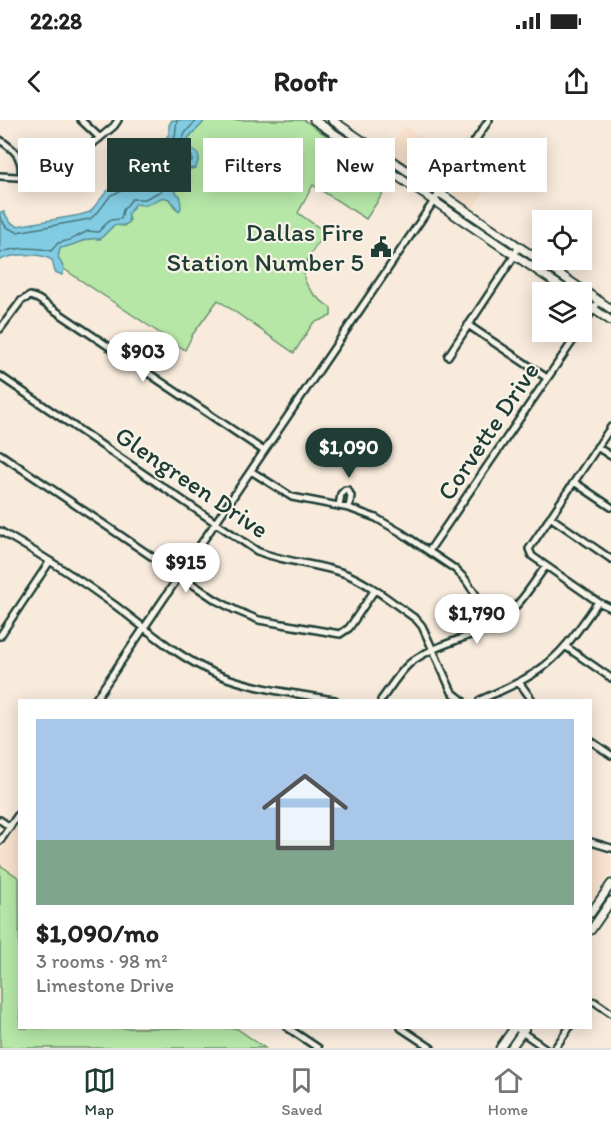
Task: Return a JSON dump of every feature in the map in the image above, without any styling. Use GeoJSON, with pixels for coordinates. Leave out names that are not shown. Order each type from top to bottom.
{"type":"FeatureCollection","features":[{"type":"Feature","properties":{"kind":"main road"},"geometry":{"type":"LineString","coordinates":[[314,120],[554,282]]}},
{"type":"Feature","properties":{"kind":"main road"},"geometry":{"type":"LineString","coordinates":[[332,120],[611,309]]}},
{"type":"Feature","properties":{"kind":"main road"},"geometry":{"type":"LineString","coordinates":[[334,133],[339,125]]}},
{"type":"Feature","properties":{"kind":"main road"},"geometry":{"type":"LineString","coordinates":[[594,309],[611,321]]}},
{"type":"Feature","properties":{"kind":"main road"},"geometry":{"type":"LineString","coordinates":[[592,912],[611,884]]}},
{"type":"Feature","properties":{"kind":"main road"},"geometry":{"type":"LineString","coordinates":[[592,929],[611,901]]}},
{"type":"Feature","properties":{"kind":"main road"},"geometry":{"type":"LineString","coordinates":[[500,1048],[519,1029]]}},
{"type":"Feature","properties":{"kind":"main road"},"geometry":{"type":"LineString","coordinates":[[511,1048],[519,1029]]}},
{"type":"Feature","properties":{"kind":"street"},"geometry":{"type":"LineString","coordinates":[[81,120],[100,138]]}},
{"type":"Feature","properties":{"kind":"street"},"geometry":{"type":"LineString","coordinates":[[95,142],[118,120]]}},
{"type":"Feature","properties":{"kind":"street"},"geometry":{"type":"LineString","coordinates":[[96,699],[489,120]]}},
{"type":"Feature","properties":{"kind":"street"},"geometry":{"type":"LineString","coordinates":[[0,140],[18,155]]}},
{"type":"Feature","properties":{"kind":"street"},"geometry":{"type":"LineString","coordinates":[[0,176],[18,176]]}},
{"type":"Feature","properties":{"kind":"street"},"geometry":{"type":"LineString","coordinates":[[448,356],[515,255],[518,246]]}},
{"type":"Feature","properties":{"kind":"street"},"geometry":{"type":"LineString","coordinates":[[0,329],[21,301],[30,297],[38,299],[264,451]]}},
{"type":"Feature","properties":{"kind":"street"},"geometry":{"type":"LineString","coordinates":[[592,312],[599,301]]}},
{"type":"Feature","properties":{"kind":"street"},"geometry":{"type":"LineString","coordinates":[[468,325],[547,378]]}},
{"type":"Feature","properties":{"kind":"street","name":"Corvette Drive"},"geometry":{"type":"LineString","coordinates":[[429,551],[572,342]]}},
{"type":"Feature","properties":{"kind":"street","name":"Glengreen Drive"},"geometry":{"type":"LineString","coordinates":[[0,376],[244,543],[275,559],[346,574],[374,591],[422,626],[452,692],[461,699]]}},
{"type":"Feature","properties":{"kind":"street"},"geometry":{"type":"LineString","coordinates":[[611,427],[528,549],[532,556],[546,566],[598,602],[611,608]]}},
{"type":"Feature","properties":{"kind":"street"},"geometry":{"type":"LineString","coordinates":[[597,447],[611,456]]}},
{"type":"Feature","properties":{"kind":"street"},"geometry":{"type":"LineString","coordinates":[[0,454],[216,600],[259,620],[332,634],[344,632],[374,591]]}},
{"type":"Feature","properties":{"kind":"street"},"geometry":{"type":"LineString","coordinates":[[251,471],[292,497],[349,508],[386,523],[429,551],[465,579],[495,623]]}},
{"type":"Feature","properties":{"kind":"street"},"geometry":{"type":"LineString","coordinates":[[574,482],[611,507]]}},
{"type":"Feature","properties":{"kind":"street"},"geometry":{"type":"LineString","coordinates":[[339,506],[341,494],[348,490],[351,496],[349,508]]}},
{"type":"Feature","properties":{"kind":"street"},"geometry":{"type":"LineString","coordinates":[[550,517],[611,559]]}},
{"type":"Feature","properties":{"kind":"street"},"geometry":{"type":"LineString","coordinates":[[0,531],[50,561],[180,654],[219,675],[301,698],[318,699]]}},
{"type":"Feature","properties":{"kind":"street"},"geometry":{"type":"LineString","coordinates":[[0,636],[50,561]]}},
{"type":"Feature","properties":{"kind":"street"},"geometry":{"type":"LineString","coordinates":[[382,699],[403,670],[417,658],[505,617],[523,598],[546,566]]}},
{"type":"Feature","properties":{"kind":"street"},"geometry":{"type":"LineString","coordinates":[[482,699],[519,682],[542,668],[565,646],[598,602]]}},
{"type":"Feature","properties":{"kind":"street"},"geometry":{"type":"LineString","coordinates":[[565,646],[611,678]]}},
{"type":"Feature","properties":{"kind":"street"},"geometry":{"type":"LineString","coordinates":[[519,682],[531,699]]}},
{"type":"Feature","properties":{"kind":"street"},"geometry":{"type":"LineString","coordinates":[[592,742],[611,755]]}},
{"type":"Feature","properties":{"kind":"street"},"geometry":{"type":"LineString","coordinates":[[0,841],[18,816]]}},
{"type":"Feature","properties":{"kind":"street"},"geometry":{"type":"LineString","coordinates":[[0,820],[10,827]]}},
{"type":"Feature","properties":{"kind":"street"},"geometry":{"type":"LineString","coordinates":[[592,842],[611,848]]}},
{"type":"Feature","properties":{"kind":"street"},"geometry":{"type":"LineString","coordinates":[[592,1001],[611,1012]]}},
{"type":"Feature","properties":{"kind":"street"},"geometry":{"type":"LineString","coordinates":[[290,1029],[318,1048]]}},
{"type":"Feature","properties":{"kind":"street"},"geometry":{"type":"LineString","coordinates":[[402,1029],[431,1048]]}},
{"type":"Feature","properties":{"kind":"street"},"geometry":{"type":"LineString","coordinates":[[519,1029],[544,1048]]}},
{"type":"Feature","properties":{"kind":"street"},"geometry":{"type":"LineString","coordinates":[[555,1048],[568,1029]]}},
{"type":"Feature","properties":{"kind":"shaded area"},"geometry":{"type":"Polygon","coordinates":[[[404,126],[422,138],[407,138],[407,164],[395,156],[395,139],[404,126]]]}},
{"type":"Feature","properties":{"kind":"shaded area"},"geometry":{"type":"Polygon","coordinates":[[[453,192],[484,192],[473,208],[453,192]]]}},
{"type":"Feature","properties":{"kind":"shaded area"},"geometry":{"type":"Polygon","coordinates":[[[18,824],[18,877],[0,865],[0,851],[18,824]]]}},
{"type":"Feature","properties":{"kind":"shaded area"},"geometry":{"type":"Polygon","coordinates":[[[592,848],[611,857],[611,872],[592,900],[592,848]]]}},
{"type":"Feature","properties":{"kind":"green space"},"geometry":{"type":"Polygon","coordinates":[[[204,120],[304,120],[330,138],[315,138],[315,186],[313,185],[298,213],[325,232],[310,255],[304,273],[305,281],[310,289],[331,308],[331,316],[313,323],[294,353],[218,300],[193,334],[185,350],[64,269],[58,257],[60,248],[85,240],[100,239],[114,225],[124,226],[130,220],[128,214],[135,204],[146,205],[163,197],[169,199],[176,209],[180,196],[175,192],[191,192],[191,169],[195,152],[191,149],[191,138],[189,138],[204,120]]]}},
{"type":"Feature","properties":{"kind":"green space"},"geometry":{"type":"Polygon","coordinates":[[[324,192],[384,192],[366,219],[324,192]]]}},
{"type":"Feature","properties":{"kind":"green space"},"geometry":{"type":"Polygon","coordinates":[[[0,865],[18,877],[18,1029],[237,1029],[265,1048],[0,1048],[0,865]]]}},
{"type":"Feature","properties":{"kind":"water"},"geometry":{"type":"Polygon","coordinates":[[[172,120],[204,121],[189,138],[166,138],[172,120]]]}},
{"type":"Feature","properties":{"kind":"water"},"geometry":{"type":"Polygon","coordinates":[[[191,149],[198,154],[196,168],[191,168],[191,149]]]}},
{"type":"Feature","properties":{"kind":"water"},"geometry":{"type":"Polygon","coordinates":[[[107,191],[175,192],[180,196],[179,211],[169,199],[163,197],[146,205],[135,204],[128,214],[128,223],[114,225],[100,239],[85,240],[60,248],[58,257],[64,269],[62,275],[55,272],[52,260],[47,257],[19,255],[0,260],[0,212],[4,212],[10,222],[17,226],[90,212],[107,191]]]}},
{"type":"Feature","properties":{"kind":"place","name":"Dallas Fire Station Number 5"},"geometry":{"type":"Point","coordinates":[381,247]}}]}
